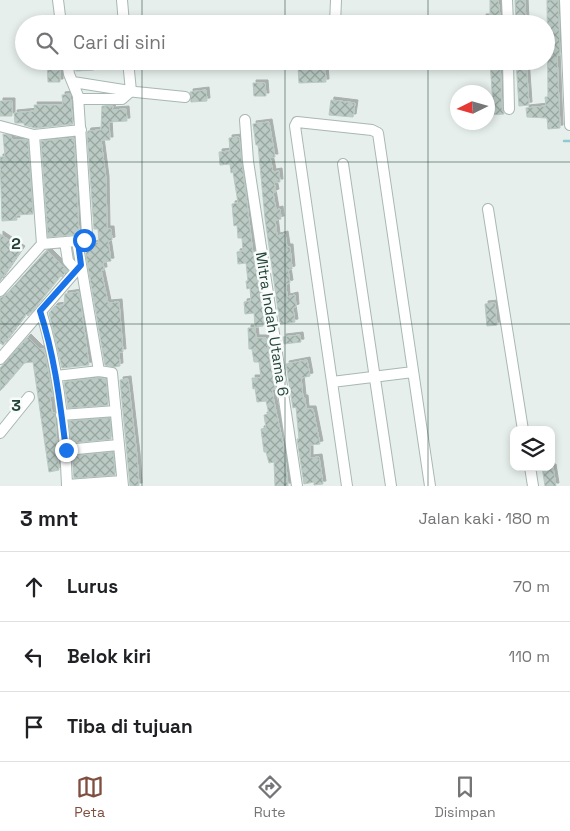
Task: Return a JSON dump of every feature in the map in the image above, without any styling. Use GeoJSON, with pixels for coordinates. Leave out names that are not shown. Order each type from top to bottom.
{"type":"FeatureCollection","features":[{"type":"Feature","properties":{"kind":"street"},"geometry":{"type":"LineString","coordinates":[[58,0],[60,15]]}},
{"type":"Feature","properties":{"kind":"street"},"geometry":{"type":"LineString","coordinates":[[122,0],[123,15]]}},
{"type":"Feature","properties":{"kind":"street"},"geometry":{"type":"LineString","coordinates":[[336,0],[336,15]]}},
{"type":"Feature","properties":{"kind":"street"},"geometry":{"type":"LineString","coordinates":[[508,0],[508,15]]}},
{"type":"Feature","properties":{"kind":"street"},"geometry":{"type":"LineString","coordinates":[[565,0],[570,124]]}},
{"type":"Feature","properties":{"kind":"street"},"geometry":{"type":"LineString","coordinates":[[0,291],[42,244],[78,242],[84,240],[87,234],[78,99],[70,70]]}},
{"type":"Feature","properties":{"kind":"street"},"geometry":{"type":"LineString","coordinates":[[127,95],[128,70]]}},
{"type":"Feature","properties":{"kind":"street"},"geometry":{"type":"LineString","coordinates":[[508,70],[509,109]]}},
{"type":"Feature","properties":{"kind":"street"},"geometry":{"type":"LineString","coordinates":[[73,82],[127,95]]}},
{"type":"Feature","properties":{"kind":"street"},"geometry":{"type":"LineString","coordinates":[[78,99],[127,95],[185,97]]}},
{"type":"Feature","properties":{"kind":"street","name":"Mitra Indah Utama 6"},"geometry":{"type":"LineString","coordinates":[[245,120],[248,161],[297,486]]}},
{"type":"Feature","properties":{"kind":"street"},"geometry":{"type":"LineString","coordinates":[[347,486],[295,126],[298,122],[372,130],[378,133],[430,486]]}},
{"type":"Feature","properties":{"kind":"street"},"geometry":{"type":"LineString","coordinates":[[0,126],[34,135],[81,130]]}},
{"type":"Feature","properties":{"kind":"street"},"geometry":{"type":"LineString","coordinates":[[34,135],[42,244]]}},
{"type":"Feature","properties":{"kind":"street"},"geometry":{"type":"LineString","coordinates":[[344,164],[391,486]]}},
{"type":"Feature","properties":{"kind":"street"},"geometry":{"type":"LineString","coordinates":[[488,208],[523,426]]}},
{"type":"Feature","properties":{"kind":"street"},"geometry":{"type":"LineString","coordinates":[[65,242],[68,261],[78,268]]}},
{"type":"Feature","properties":{"kind":"street"},"geometry":{"type":"LineString","coordinates":[[78,242],[78,268],[99,371]]}},
{"type":"Feature","properties":{"kind":"street"},"geometry":{"type":"LineString","coordinates":[[0,360],[78,268]]}},
{"type":"Feature","properties":{"kind":"street"},"geometry":{"type":"LineString","coordinates":[[37,315],[49,337],[56,376],[66,450],[67,485],[122,484],[112,373],[99,371],[56,376]]}},
{"type":"Feature","properties":{"kind":"street"},"geometry":{"type":"LineString","coordinates":[[332,382],[413,372]]}},
{"type":"Feature","properties":{"kind":"street"},"geometry":{"type":"LineString","coordinates":[[0,433],[29,397]]}},
{"type":"Feature","properties":{"kind":"street"},"geometry":{"type":"LineString","coordinates":[[61,415],[116,411]]}},
{"type":"Feature","properties":{"kind":"street"},"geometry":{"type":"LineString","coordinates":[[66,450],[118,444]]}},
{"type":"Feature","properties":{"kind":"street"},"geometry":{"type":"LineString","coordinates":[[531,471],[533,486]]}},
{"type":"Feature","properties":{"kind":"building"},"geometry":{"type":"Polygon","coordinates":[[[490,0],[498,0],[500,15],[490,15],[490,0]]]}},
{"type":"Feature","properties":{"kind":"building"},"geometry":{"type":"Polygon","coordinates":[[[515,0],[525,0],[526,15],[516,15],[515,0]]]}},
{"type":"Feature","properties":{"kind":"building"},"geometry":{"type":"Polygon","coordinates":[[[547,0],[558,0],[560,55],[557,55],[560,128],[548,129],[547,118],[527,117],[526,108],[546,106],[545,97],[548,97],[548,70],[555,70],[555,15],[547,15],[547,0]]]}},
{"type":"Feature","properties":{"kind":"building"},"geometry":{"type":"Polygon","coordinates":[[[47,70],[60,70],[60,82],[48,82],[47,70]]]}},
{"type":"Feature","properties":{"kind":"building"},"geometry":{"type":"Polygon","coordinates":[[[298,70],[325,70],[326,82],[299,83],[298,70]]]}},
{"type":"Feature","properties":{"kind":"building"},"geometry":{"type":"Polygon","coordinates":[[[491,70],[500,70],[502,109],[504,114],[495,115],[495,85],[492,85],[491,70]]]}},
{"type":"Feature","properties":{"kind":"building"},"geometry":{"type":"Polygon","coordinates":[[[517,70],[527,70],[529,105],[519,106],[517,70]]]}},
{"type":"Feature","properties":{"kind":"building"},"geometry":{"type":"Polygon","coordinates":[[[253,83],[265,83],[266,96],[254,96],[253,83]]]}},
{"type":"Feature","properties":{"kind":"building"},"geometry":{"type":"Polygon","coordinates":[[[206,90],[207,101],[191,102],[190,92],[206,90]]]}},
{"type":"Feature","properties":{"kind":"building"},"geometry":{"type":"Polygon","coordinates":[[[70,94],[73,124],[35,128],[24,125],[24,123],[15,123],[14,113],[35,111],[34,105],[63,105],[62,95],[70,94]]]}},
{"type":"Feature","properties":{"kind":"building"},"geometry":{"type":"Polygon","coordinates":[[[331,100],[355,103],[353,117],[329,115],[331,100]]]}},
{"type":"Feature","properties":{"kind":"building"},"geometry":{"type":"Polygon","coordinates":[[[0,101],[12,101],[12,116],[0,116],[0,101]]]}},
{"type":"Feature","properties":{"kind":"building"},"geometry":{"type":"Polygon","coordinates":[[[102,106],[113,106],[112,110],[126,109],[127,121],[109,122],[110,140],[101,140],[106,179],[107,229],[111,229],[112,240],[108,241],[111,261],[103,262],[104,270],[101,270],[108,303],[119,302],[123,352],[119,352],[120,366],[114,367],[105,365],[86,255],[86,246],[99,242],[98,229],[94,229],[87,133],[88,131],[101,130],[102,106]]]}},
{"type":"Feature","properties":{"kind":"building"},"geometry":{"type":"Polygon","coordinates":[[[269,122],[275,157],[270,157],[273,172],[279,171],[280,182],[274,182],[276,192],[273,193],[276,210],[280,209],[281,219],[275,220],[277,236],[285,234],[287,247],[290,247],[292,269],[288,270],[290,283],[286,284],[287,297],[295,295],[296,307],[293,308],[295,322],[280,324],[265,218],[258,145],[256,145],[253,124],[269,122]]]}},
{"type":"Feature","properties":{"kind":"building"},"geometry":{"type":"Polygon","coordinates":[[[3,134],[11,136],[12,140],[28,140],[33,214],[16,215],[17,220],[2,221],[0,157],[5,157],[3,134]]]}},
{"type":"Feature","properties":{"kind":"building"},"geometry":{"type":"Polygon","coordinates":[[[239,137],[253,254],[263,313],[263,326],[255,327],[254,313],[245,314],[244,302],[251,301],[250,288],[247,289],[246,263],[238,264],[237,252],[243,251],[242,238],[238,238],[237,225],[234,226],[232,204],[238,203],[233,172],[231,173],[230,164],[220,165],[219,152],[230,151],[229,138],[239,137]]]}},
{"type":"Feature","properties":{"kind":"building"},"geometry":{"type":"Polygon","coordinates":[[[74,138],[79,234],[48,237],[41,141],[74,138]]]}},
{"type":"Feature","properties":{"kind":"building"},"geometry":{"type":"Polygon","coordinates":[[[0,234],[22,249],[0,281],[0,234]]]}},
{"type":"Feature","properties":{"kind":"building"},"geometry":{"type":"Polygon","coordinates":[[[47,250],[67,270],[28,316],[26,314],[3,345],[0,343],[0,298],[5,296],[47,250]]]}},
{"type":"Feature","properties":{"kind":"building"},"geometry":{"type":"Polygon","coordinates":[[[79,292],[89,365],[62,368],[49,313],[55,306],[64,305],[65,294],[79,292]]]}},
{"type":"Feature","properties":{"kind":"building"},"geometry":{"type":"Polygon","coordinates":[[[495,303],[497,325],[487,326],[485,304],[495,303]]]}},
{"type":"Feature","properties":{"kind":"building"},"geometry":{"type":"Polygon","coordinates":[[[248,328],[255,328],[256,338],[266,338],[275,389],[272,389],[274,402],[284,448],[288,486],[275,486],[274,462],[269,463],[266,452],[264,452],[261,429],[266,428],[264,415],[269,414],[266,401],[257,402],[255,388],[253,389],[252,378],[261,378],[259,362],[254,362],[252,349],[249,349],[248,328]]]}},
{"type":"Feature","properties":{"kind":"building"},"geometry":{"type":"Polygon","coordinates":[[[300,335],[301,342],[284,344],[283,337],[300,335]]]}},
{"type":"Feature","properties":{"kind":"building"},"geometry":{"type":"Polygon","coordinates":[[[28,337],[40,349],[44,349],[53,396],[50,397],[52,413],[55,413],[59,470],[49,472],[33,362],[24,363],[0,391],[0,368],[28,337]]]}},
{"type":"Feature","properties":{"kind":"building"},"geometry":{"type":"Polygon","coordinates":[[[307,360],[310,376],[301,378],[303,398],[305,398],[306,409],[313,409],[320,444],[310,445],[310,458],[319,457],[323,484],[314,485],[314,482],[304,484],[297,439],[299,439],[296,407],[293,408],[286,364],[307,360]]]}},
{"type":"Feature","properties":{"kind":"building"},"geometry":{"type":"Polygon","coordinates":[[[106,379],[108,405],[68,408],[64,382],[106,379]]]}},
{"type":"Feature","properties":{"kind":"building"},"geometry":{"type":"Polygon","coordinates":[[[128,379],[139,486],[130,486],[120,380],[128,379]]]}},
{"type":"Feature","properties":{"kind":"building"},"geometry":{"type":"Polygon","coordinates":[[[110,418],[111,439],[71,443],[69,421],[110,418]]]}},
{"type":"Feature","properties":{"kind":"building"},"geometry":{"type":"Polygon","coordinates":[[[113,452],[115,475],[74,478],[72,456],[113,452]]]}},
{"type":"Feature","properties":{"kind":"building"},"geometry":{"type":"Polygon","coordinates":[[[543,471],[554,471],[556,486],[545,486],[543,471]]]}},
{"type":"Feature","properties":{"kind":"waterway"},"geometry":{"type":"LineString","coordinates":[[564,141],[570,141]]}},
{"type":"Feature","properties":{"kind":"route"},"geometry":{"type":"LineString","coordinates":[[66,450],[49,337],[40,311],[81,265],[78,242],[84,240]]}}]}
